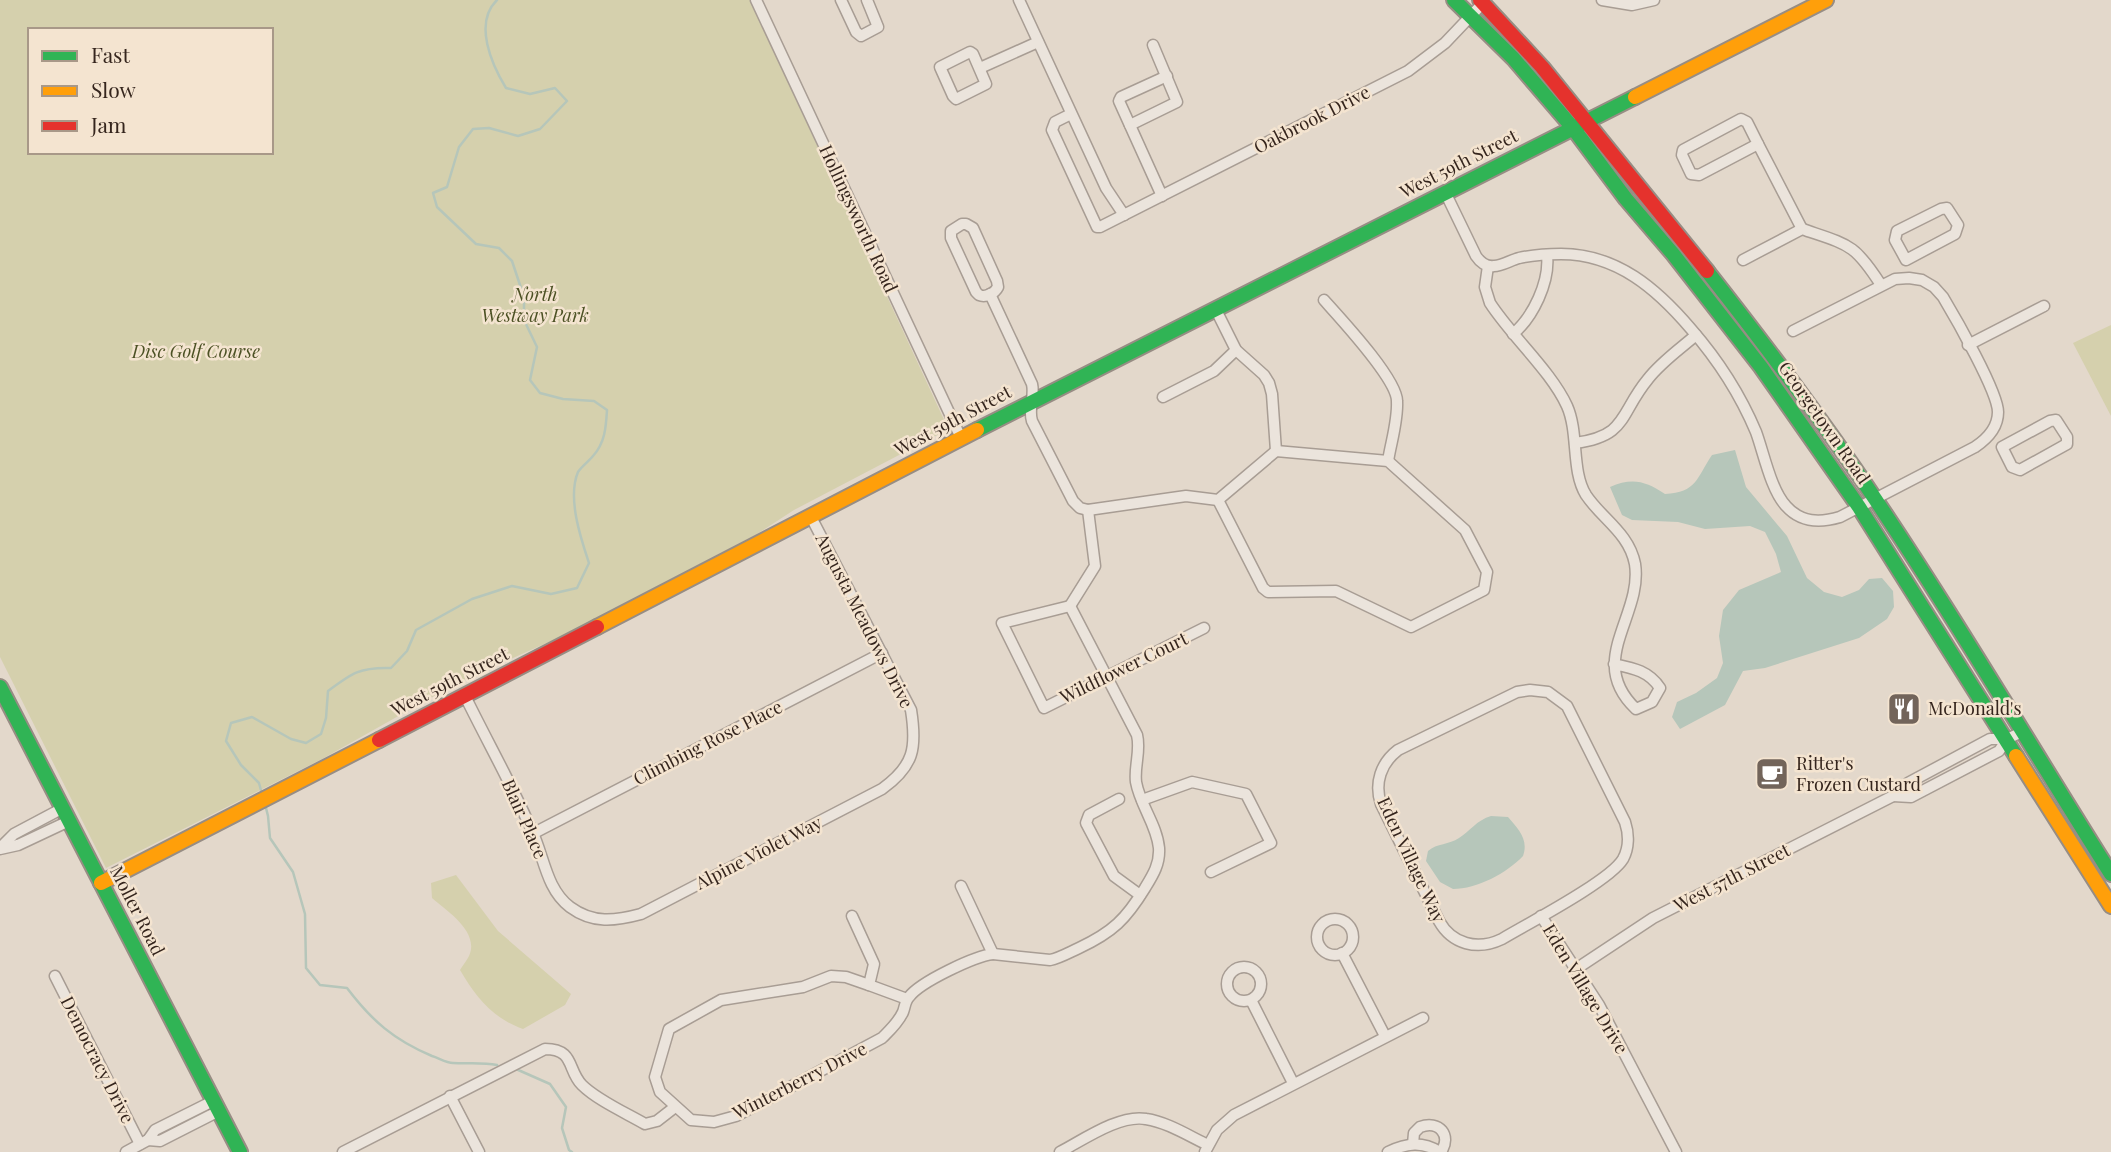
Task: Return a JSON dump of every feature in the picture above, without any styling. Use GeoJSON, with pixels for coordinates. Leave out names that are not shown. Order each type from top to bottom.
{"type":"FeatureCollection","features":[{"type":"Feature","properties":{"kind":"street","name":"Hollingsworth Road"},"geometry":{"type":"LineString","coordinates":[[756,0],[961,438]]}},
{"type":"Feature","properties":{"kind":"street"},"geometry":{"type":"LineString","coordinates":[[841,0],[856,32],[861,36],[878,27],[867,0]]}},
{"type":"Feature","properties":{"kind":"street"},"geometry":{"type":"LineString","coordinates":[[1019,0],[1106,188],[1124,215]]}},
{"type":"Feature","properties":{"kind":"street","name":"Georgetown Road"},"geometry":{"type":"LineString","coordinates":[[1454,0],[1580,124],[1766,346],[1875,499],[2111,874]]}},
{"type":"Feature","properties":{"kind":"street"},"geometry":{"type":"LineString","coordinates":[[1602,0],[1632,5],[1654,0]]}},
{"type":"Feature","properties":{"kind":"street","name":"West 59th Street"},"geometry":{"type":"LineString","coordinates":[[101,883],[1031,401],[1826,0]]}},
{"type":"Feature","properties":{"kind":"street","name":"Georgetown Road"},"geometry":{"type":"LineString","coordinates":[[1482,1],[1522,43],[1580,124],[1626,199],[1761,366],[1859,507],[2111,906]]}},
{"type":"Feature","properties":{"kind":"street","name":"Oakbrook Drive"},"geometry":{"type":"LineString","coordinates":[[1071,114],[1055,122],[1052,130],[1097,227],[1100,227],[1408,71],[1435,51],[1471,16],[1482,1]]}},
{"type":"Feature","properties":{"kind":"street"},"geometry":{"type":"LineString","coordinates":[[980,68],[1038,42]]}},
{"type":"Feature","properties":{"kind":"street"},"geometry":{"type":"LineString","coordinates":[[1129,125],[1177,102],[1153,45]]}},
{"type":"Feature","properties":{"kind":"street"},"geometry":{"type":"LineString","coordinates":[[970,52],[980,68],[986,84],[956,99],[940,69],[941,66],[970,52]]}},
{"type":"Feature","properties":{"kind":"street"},"geometry":{"type":"LineString","coordinates":[[1162,196],[1119,101],[1121,97],[1167,76]]}},
{"type":"Feature","properties":{"kind":"street"},"geometry":{"type":"LineString","coordinates":[[1758,144],[1696,176],[1690,173],[1681,153],[1741,119],[1747,122],[1802,229],[1852,248],[1864,259],[1881,285]]}},
{"type":"Feature","properties":{"kind":"street"},"geometry":{"type":"LineString","coordinates":[[1445,192],[1476,256],[1488,266],[1547,255],[1596,259],[1633,275],[1665,299],[1713,355],[1739,397],[1756,433],[1779,496],[1787,508],[1803,518],[1821,522],[1831,520],[1975,447],[1989,436],[1997,418],[1996,401],[1940,293],[1922,280],[1895,279],[1793,331]]}},
{"type":"Feature","properties":{"kind":"street"},"geometry":{"type":"LineString","coordinates":[[1906,260],[1955,234],[1958,225],[1948,209],[1941,209],[1896,233],[1895,240],[1906,260],[1906,278]]}},
{"type":"Feature","properties":{"kind":"street"},"geometry":{"type":"LineString","coordinates":[[962,224],[973,228],[997,281],[997,289],[990,294],[982,296],[976,293],[951,238],[951,231],[962,224]]}},
{"type":"Feature","properties":{"kind":"street"},"geometry":{"type":"LineString","coordinates":[[1743,260],[1802,229]]}},
{"type":"Feature","properties":{"kind":"street"},"geometry":{"type":"LineString","coordinates":[[1513,334],[1530,315],[1547,271],[1547,255]]}},
{"type":"Feature","properties":{"kind":"street"},"geometry":{"type":"LineString","coordinates":[[1488,266],[1486,295],[1494,310],[1561,395],[1570,417],[1580,480],[1585,492],[1623,536],[1634,561],[1635,585],[1619,635],[1614,664],[1625,699],[1636,709],[1652,702],[1660,688],[1653,677],[1638,669],[1614,664]]}},
{"type":"Feature","properties":{"kind":"street"},"geometry":{"type":"LineString","coordinates":[[990,294],[1032,384],[1030,417],[1074,503],[1080,508],[1088,510],[1186,496],[1218,500],[1276,451],[1388,461],[1465,530],[1487,572],[1484,590],[1411,627],[1336,591],[1268,592],[1218,500]]}},
{"type":"Feature","properties":{"kind":"street"},"geometry":{"type":"LineString","coordinates":[[1324,300],[1392,382],[1398,403],[1388,461]]}},
{"type":"Feature","properties":{"kind":"street"},"geometry":{"type":"LineString","coordinates":[[1968,345],[2044,306]]}},
{"type":"Feature","properties":{"kind":"street"},"geometry":{"type":"LineString","coordinates":[[1215,308],[1237,351],[1264,375],[1270,385],[1276,451]]}},
{"type":"Feature","properties":{"kind":"street"},"geometry":{"type":"LineString","coordinates":[[1575,443],[1597,440],[1611,433],[1656,370],[1696,335]]}},
{"type":"Feature","properties":{"kind":"street"},"geometry":{"type":"LineString","coordinates":[[1163,397],[1214,371],[1237,351]]}},
{"type":"Feature","properties":{"kind":"street"},"geometry":{"type":"LineString","coordinates":[[1989,436],[2002,447],[2012,467],[2020,470],[2064,446],[2068,440],[2059,422],[2053,420],[2002,447]]}},
{"type":"Feature","properties":{"kind":"street"},"geometry":{"type":"LineString","coordinates":[[1088,510],[1095,566],[1070,606],[1137,734],[1139,751],[1136,779],[1157,841],[1159,856],[1156,868],[1140,895],[1114,877],[1086,822],[1089,815],[1119,799]]}},
{"type":"Feature","properties":{"kind":"street","name":"Augusta Meadows Drive"},"geometry":{"type":"LineString","coordinates":[[811,517],[911,710],[914,740],[907,767]]}},
{"type":"Feature","properties":{"kind":"street","name":"Wildflower Court"},"geometry":{"type":"LineString","coordinates":[[1070,606],[1002,623],[1045,707],[1204,628]]}},
{"type":"Feature","properties":{"kind":"street","name":"Climbing Rose Place"},"geometry":{"type":"LineString","coordinates":[[534,833],[882,653]]}},
{"type":"Feature","properties":{"kind":"street","name":"Moller Road"},"geometry":{"type":"LineString","coordinates":[[0,687],[240,1152]]}},
{"type":"Feature","properties":{"kind":"street","name":"Eden Village Drive"},"geometry":{"type":"LineString","coordinates":[[1454,723],[1521,691],[1539,690],[1553,694],[1572,714],[1624,818],[1628,831],[1627,845],[1623,859],[1606,876],[1541,916],[1599,1005],[1676,1152]]}},
{"type":"Feature","properties":{"kind":"street","name":"Blair Place"},"geometry":{"type":"LineString","coordinates":[[465,696],[534,833],[555,890],[568,905],[585,916],[604,921]]}},
{"type":"Feature","properties":{"kind":"street","name":"Eden Village Way"},"geometry":{"type":"LineString","coordinates":[[1454,723],[1391,756],[1378,781],[1382,808],[1438,921],[1450,936],[1471,945],[1489,944],[1541,916]]}},
{"type":"Feature","properties":{"kind":"street","name":"West 57th Street"},"geometry":{"type":"LineString","coordinates":[[1576,969],[1671,908],[1893,796],[1911,797],[1998,751],[2007,739],[2022,732]]}},
{"type":"Feature","properties":{"kind":"street","name":"Alpine Violet Way"},"geometry":{"type":"LineString","coordinates":[[604,921],[641,914],[882,789],[907,767]]}},
{"type":"Feature","properties":{"kind":"street"},"geometry":{"type":"LineString","coordinates":[[1142,800],[1192,782],[1246,794],[1271,843],[1211,872]]}},
{"type":"Feature","properties":{"kind":"street"},"geometry":{"type":"LineString","coordinates":[[0,848],[19,845],[66,815]]}},
{"type":"Feature","properties":{"kind":"street"},"geometry":{"type":"LineString","coordinates":[[961,886],[993,954]]}},
{"type":"Feature","properties":{"kind":"street","name":"Winterberry Drive"},"geometry":{"type":"LineString","coordinates":[[675,1107],[689,1119],[700,1122],[719,1122],[736,1116],[881,1038],[897,1022],[907,999],[918,988],[968,961],[993,954],[1048,960],[1062,956],[1114,929],[1140,895]]}},
{"type":"Feature","properties":{"kind":"street"},"geometry":{"type":"LineString","coordinates":[[852,916],[874,964],[869,985]]}},
{"type":"Feature","properties":{"kind":"street"},"geometry":{"type":"LineString","coordinates":[[1342,953],[1385,1036]]}},
{"type":"Feature","properties":{"kind":"street","name":"Democracy Drive"},"geometry":{"type":"LineString","coordinates":[[55,976],[144,1142]]}},
{"type":"Feature","properties":{"kind":"street"},"geometry":{"type":"LineString","coordinates":[[343,1152],[538,1051],[550,1048],[567,1056],[583,1087],[645,1124],[657,1121],[675,1107],[660,1092],[655,1077],[668,1030],[676,1023],[721,1000],[803,987],[831,976],[846,977],[907,999]]}},
{"type":"Feature","properties":{"kind":"street"},"geometry":{"type":"LineString","coordinates":[[1251,1000],[1293,1083]]}},
{"type":"Feature","properties":{"kind":"street"},"geometry":{"type":"LineString","coordinates":[[1065,1151],[1118,1122],[1136,1118],[1156,1121],[1206,1148],[1226,1120],[1423,1017]]}},
{"type":"Feature","properties":{"kind":"street"},"geometry":{"type":"LineString","coordinates":[[450,1096],[479,1152]]}},
{"type":"Feature","properties":{"kind":"street"},"geometry":{"type":"LineString","coordinates":[[126,1152],[144,1142],[160,1140],[216,1106]]}},
{"type":"Feature","properties":{"kind":"street"},"geometry":{"type":"LineString","coordinates":[[1388,1152],[1402,1145],[1413,1144],[1428,1146],[1441,1152],[1446,1136],[1433,1125],[1420,1127],[1414,1133],[1413,1144]]}},
{"type":"Feature","properties":{"kind":"green space","name":"North Westway Park"},"geometry":{"type":"Polygon","coordinates":[[[0,0],[750,0],[946,424],[943,432],[794,510],[757,534],[560,637],[457,683],[322,759],[106,868],[0,657],[0,0]]]}},
{"type":"Feature","properties":{"kind":"green space"},"geometry":{"type":"Polygon","coordinates":[[[2111,325],[2111,416],[2073,343],[2111,325]]]}},
{"type":"Feature","properties":{"kind":"green space"},"geometry":{"type":"Polygon","coordinates":[[[456,875],[498,931],[571,994],[565,1005],[523,1029],[502,1019],[479,998],[460,970],[469,956],[470,939],[460,923],[432,898],[431,883],[456,875]]]}},
{"type":"Feature","properties":{"kind":"shaded area"},"geometry":{"type":"Polygon","coordinates":[[[1735,450],[1746,487],[1787,536],[1807,578],[1824,592],[1842,597],[1859,590],[1869,579],[1882,578],[1893,591],[1894,607],[1887,619],[1859,638],[1765,668],[1743,671],[1725,705],[1680,729],[1672,717],[1677,702],[1717,678],[1723,663],[1719,636],[1723,610],[1739,590],[1781,572],[1776,554],[1765,532],[1750,526],[1705,529],[1678,522],[1632,520],[1622,515],[1610,487],[1632,481],[1645,483],[1665,494],[1676,493],[1694,483],[1712,455],[1735,450]]]}},
{"type":"Feature","properties":{"kind":"shaded area"},"geometry":{"type":"Polygon","coordinates":[[[1491,816],[1508,817],[1524,839],[1523,856],[1500,874],[1472,886],[1453,889],[1440,882],[1426,861],[1428,851],[1455,840],[1491,816]]]}},
{"type":"Feature","properties":{"kind":"waterway"},"geometry":{"type":"LineString","coordinates":[[262,794],[259,783],[241,765],[226,741],[231,723],[252,717],[291,739],[306,743],[321,734],[326,718],[328,691],[357,672],[391,668],[407,651],[416,630],[472,599],[512,586],[551,594],[577,588],[589,563],[576,518],[575,482],[578,472],[600,446],[607,410],[594,401],[563,399],[540,393],[530,380],[537,347],[524,320],[524,297],[512,261],[499,248],[476,244],[437,207],[433,193],[447,187],[459,147],[473,129],[489,128],[518,136],[540,129],[567,101],[555,88],[530,94],[506,88],[495,68],[487,44],[486,20],[497,0]]}},
{"type":"Feature","properties":{"kind":"waterway"},"geometry":{"type":"LineString","coordinates":[[265,804],[270,838],[293,872],[305,914],[306,968],[320,985],[347,988],[365,1010],[385,1028],[406,1043],[432,1056],[450,1063],[497,1065]]}},
{"type":"Feature","properties":{"kind":"waterway"},"geometry":{"type":"LineString","coordinates":[[516,1069],[550,1084],[566,1107],[562,1128],[572,1152]]}},
{"type":"Feature","properties":{"kind":"traffic: fast"},"geometry":{"type":"LineString","coordinates":[[1454,0],[1513,58],[1573,128],[1626,199],[1673,254],[1761,367],[1859,507],[2016,756]]}},
{"type":"Feature","properties":{"kind":"traffic: fast"},"geometry":{"type":"LineString","coordinates":[[977,430],[1635,97]]}},
{"type":"Feature","properties":{"kind":"traffic: fast"},"geometry":{"type":"LineString","coordinates":[[1707,271],[1788,376],[1865,484],[1959,629],[2111,874]]}},
{"type":"Feature","properties":{"kind":"traffic: fast"},"geometry":{"type":"LineString","coordinates":[[0,687],[240,1152]]}},
{"type":"Feature","properties":{"kind":"traffic: slow"},"geometry":{"type":"LineString","coordinates":[[1635,97],[1826,0]]}},
{"type":"Feature","properties":{"kind":"traffic: slow"},"geometry":{"type":"LineString","coordinates":[[597,627],[977,430]]}},
{"type":"Feature","properties":{"kind":"traffic: slow"},"geometry":{"type":"LineString","coordinates":[[101,883],[379,740]]}},
{"type":"Feature","properties":{"kind":"traffic: slow"},"geometry":{"type":"LineString","coordinates":[[2016,756],[2111,906]]}},
{"type":"Feature","properties":{"kind":"traffic: jam"},"geometry":{"type":"LineString","coordinates":[[1480,0],[1542,67],[1707,271]]}},
{"type":"Feature","properties":{"kind":"traffic: jam"},"geometry":{"type":"LineString","coordinates":[[379,740],[597,627]]}},
{"type":"Feature","properties":{"kind":"place","name":"McDonald's"},"geometry":{"type":"Point","coordinates":[1904,709]}},
{"type":"Feature","properties":{"kind":"place","name":"Ritter's Frozen Custard"},"geometry":{"type":"Point","coordinates":[1772,774]}},
{"type":"Feature","properties":{"kind":"park label","name":"Disc Golf Course"},"geometry":{"type":"Point","coordinates":[196,352]}}]}
